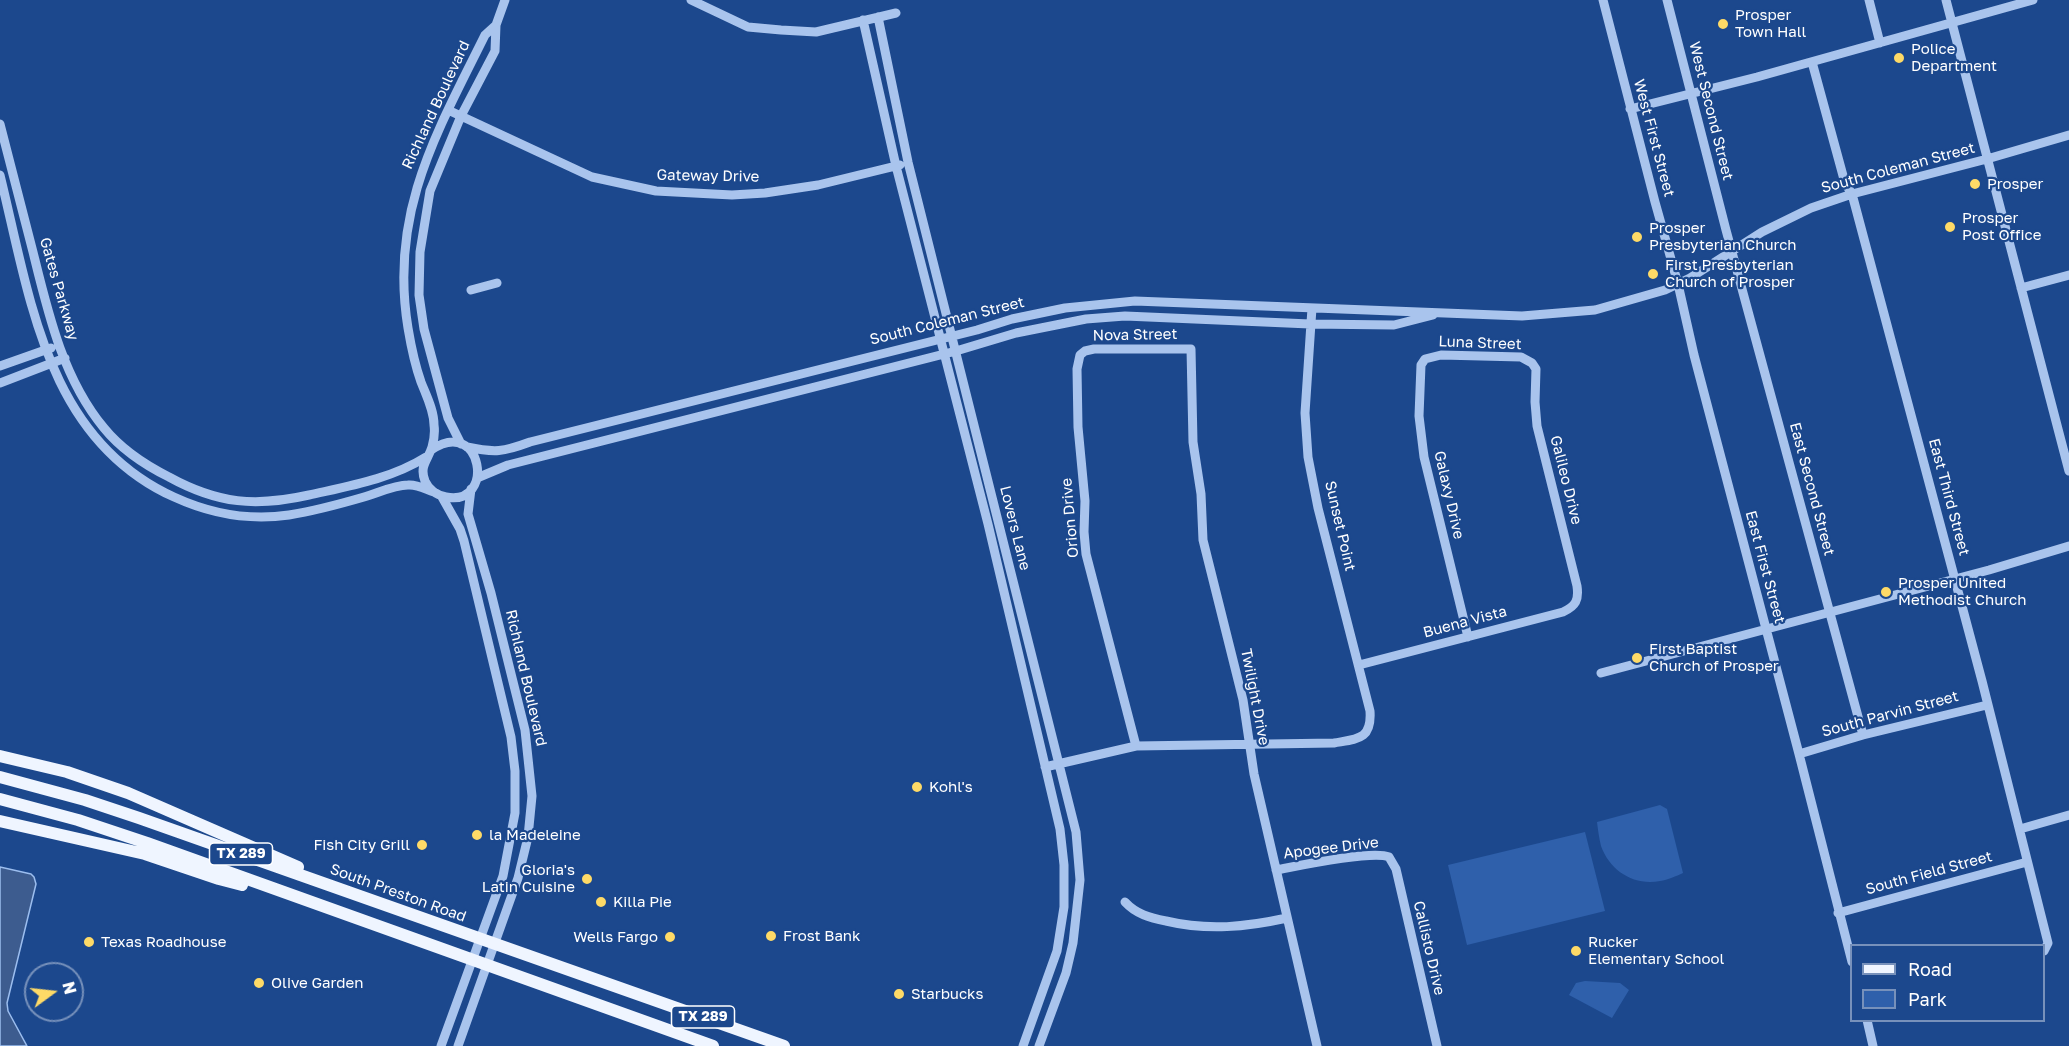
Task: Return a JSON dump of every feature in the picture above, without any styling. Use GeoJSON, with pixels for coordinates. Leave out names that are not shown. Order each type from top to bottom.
{"type":"FeatureCollection","features":[{"type":"Feature","properties":{"kind":"main road"},"geometry":{"type":"LineString","coordinates":[[0,756],[67,772],[148,800],[282,858],[337,886]]}},
{"type":"Feature","properties":{"kind":"main road","name":"South Preston Road"},"geometry":{"type":"LineString","coordinates":[[0,777],[124,813],[337,886],[784,1046]]}},
{"type":"Feature","properties":{"kind":"main road","name":"TX 289"},"geometry":{"type":"LineString","coordinates":[[0,799],[104,828],[712,1046]]}},
{"type":"Feature","properties":{"kind":"main road"},"geometry":{"type":"LineString","coordinates":[[0,821],[134,851],[219,879],[294,897]]}},
{"type":"Feature","properties":{"kind":"street","name":"Richland Boulevard"},"geometry":{"type":"LineString","coordinates":[[464,445],[448,418],[425,335],[419,295],[422,234],[430,191],[460,116],[495,51],[496,25],[505,0]]}},
{"type":"Feature","properties":{"kind":"street"},"geometry":{"type":"LineString","coordinates":[[691,0],[748,27],[816,32],[896,13]]}},
{"type":"Feature","properties":{"kind":"street","name":"West First Street"},"geometry":{"type":"LineString","coordinates":[[1603,0],[1678,284]]}},
{"type":"Feature","properties":{"kind":"street","name":"West Second Street"},"geometry":{"type":"LineString","coordinates":[[1667,0],[1732,251]]}},
{"type":"Feature","properties":{"kind":"street"},"geometry":{"type":"LineString","coordinates":[[1869,0],[1880,43]]}},
{"type":"Feature","properties":{"kind":"street"},"geometry":{"type":"LineString","coordinates":[[1946,0],[2069,471]]}},
{"type":"Feature","properties":{"kind":"street"},"geometry":{"type":"LineString","coordinates":[[1630,109],[1812,62],[2033,0]]}},
{"type":"Feature","properties":{"kind":"street","name":"Lovers Lane"},"geometry":{"type":"LineString","coordinates":[[878,17],[908,162],[1076,832],[1080,880],[1073,943],[1066,973],[1039,1046]]}},
{"type":"Feature","properties":{"kind":"street","name":"Lovers Lane"},"geometry":{"type":"LineString","coordinates":[[863,20],[896,166],[988,524],[1060,829],[1064,865],[1064,907],[1058,951],[1023,1046]]}},
{"type":"Feature","properties":{"kind":"street","name":"Richland Boulevard"},"geometry":{"type":"LineString","coordinates":[[429,453],[434,420],[418,374],[406,318],[405,248],[412,203],[421,172],[448,110],[485,35],[496,25]]}},
{"type":"Feature","properties":{"kind":"street","name":"East Third Street"},"geometry":{"type":"LineString","coordinates":[[1812,62],[1845,183],[1852,194],[1955,579],[2048,943],[2045,950]]}},
{"type":"Feature","properties":{"kind":"street","name":"Gateway Drive"},"geometry":{"type":"LineString","coordinates":[[448,110],[592,177],[656,191],[732,195],[765,193],[818,185],[908,162]]}},
{"type":"Feature","properties":{"kind":"street","name":"Gates Parkway"},"geometry":{"type":"LineString","coordinates":[[0,124],[47,310],[59,345],[76,385],[105,429],[131,454],[153,469],[192,489],[229,500],[257,503],[291,499],[399,472],[429,453]]}},
{"type":"Feature","properties":{"kind":"street","name":"South Coleman Street"},"geometry":{"type":"LineString","coordinates":[[464,445],[488,451],[504,451],[569,432],[1012,319],[1065,308],[1135,301],[1522,316],[1595,310],[1650,295],[1678,284],[1793,216],[1852,194],[2069,135]]}},
{"type":"Feature","properties":{"kind":"street","name":"Gates Parkway"},"geometry":{"type":"LineString","coordinates":[[0,175],[34,315],[51,364],[70,403],[91,434],[135,475],[164,493],[196,507],[231,516],[250,518],[290,515],[347,502],[404,485],[419,486],[438,494]]}},
{"type":"Feature","properties":{"kind":"street","name":"East Second Street"},"geometry":{"type":"LineString","coordinates":[[1732,251],[1863,735]]}},
{"type":"Feature","properties":{"kind":"street"},"geometry":{"type":"LineString","coordinates":[[2021,288],[2069,275]]}},
{"type":"Feature","properties":{"kind":"street"},"geometry":{"type":"LineString","coordinates":[[471,290],[497,283]]}},
{"type":"Feature","properties":{"kind":"street","name":"East First Street"},"geometry":{"type":"LineString","coordinates":[[1678,284],[1694,355],[1850,958]]}},
{"type":"Feature","properties":{"kind":"street","name":"Sunset Point"},"geometry":{"type":"LineString","coordinates":[[1249,744],[1334,743],[1358,739],[1368,731],[1371,722],[1359,665],[1318,508],[1308,457],[1305,413],[1312,308]]}},
{"type":"Feature","properties":{"kind":"street","name":"South Coleman Street"},"geometry":{"type":"LineString","coordinates":[[477,477],[508,465],[956,351],[1041,327],[1125,316],[1310,324],[1394,324],[1447,312]]}},
{"type":"Feature","properties":{"kind":"street"},"geometry":{"type":"LineString","coordinates":[[0,366],[59,345]]}},
{"type":"Feature","properties":{"kind":"street","name":"Nova Street"},"geometry":{"type":"LineString","coordinates":[[1080,355],[1094,349],[1191,349]]}},
{"type":"Feature","properties":{"kind":"street","name":"Twilight Drive"},"geometry":{"type":"LineString","coordinates":[[1191,349],[1193,442],[1201,494],[1203,540],[1243,700],[1249,744],[1317,1046]]}},
{"type":"Feature","properties":{"kind":"street","name":"Orion Drive"},"geometry":{"type":"LineString","coordinates":[[1080,355],[1077,369],[1077,427],[1086,501],[1084,532],[1086,554],[1136,746]]}},
{"type":"Feature","properties":{"kind":"street","name":"Luna Street"},"geometry":{"type":"LineString","coordinates":[[1425,359],[1441,356],[1521,357],[1532,363]]}},
{"type":"Feature","properties":{"kind":"street"},"geometry":{"type":"LineString","coordinates":[[0,383],[65,358]]}},
{"type":"Feature","properties":{"kind":"street","name":"Galaxy Drive"},"geometry":{"type":"LineString","coordinates":[[1425,359],[1421,365],[1419,416],[1424,457],[1468,637]]}},
{"type":"Feature","properties":{"kind":"street","name":"Galileo Drive"},"geometry":{"type":"LineString","coordinates":[[1532,363],[1536,369],[1537,426],[1577,586],[1576,604]]}},
{"type":"Feature","properties":{"kind":"street"},"geometry":{"type":"LineString","coordinates":[[765,383],[769,399]]}},
{"type":"Feature","properties":{"kind":"street"},"geometry":{"type":"LineString","coordinates":[[753,386],[757,402]]}},
{"type":"Feature","properties":{"kind":"street"},"geometry":{"type":"LineString","coordinates":[[569,432],[573,449]]}},
{"type":"Feature","properties":{"kind":"street"},"geometry":{"type":"LineString","coordinates":[[558,435],[562,452]]}},
{"type":"Feature","properties":{"kind":"street"},"geometry":{"type":"LineString","coordinates":[[449,442],[464,445],[474,454],[478,463],[477,477],[471,489],[458,497],[438,494],[427,485],[423,476],[423,466],[429,453],[439,444],[449,442]]}},
{"type":"Feature","properties":{"kind":"street"},"geometry":{"type":"LineString","coordinates":[[343,487],[347,502]]}},
{"type":"Feature","properties":{"kind":"street","name":"Richland Boulevard"},"geometry":{"type":"LineString","coordinates":[[458,1046],[523,860],[532,796],[525,730],[482,555],[468,514],[471,489]]}},
{"type":"Feature","properties":{"kind":"street","name":"Richland Boulevard"},"geometry":{"type":"LineString","coordinates":[[438,494],[460,529],[464,541],[511,737],[516,794],[509,851],[503,876],[441,1046]]}},
{"type":"Feature","properties":{"kind":"street"},"geometry":{"type":"LineString","coordinates":[[988,524],[998,522]]}},
{"type":"Feature","properties":{"kind":"street"},"geometry":{"type":"LineString","coordinates":[[1601,673],[1955,579],[2069,546]]}},
{"type":"Feature","properties":{"kind":"street","name":"Buena Vista"},"geometry":{"type":"LineString","coordinates":[[1359,665],[1563,612],[1576,604]]}},
{"type":"Feature","properties":{"kind":"street"},"geometry":{"type":"LineString","coordinates":[[483,625],[498,621]]}},
{"type":"Feature","properties":{"kind":"street","name":"South Parvin Street"},"geometry":{"type":"LineString","coordinates":[[1799,754],[1863,735],[1988,705]]}},
{"type":"Feature","properties":{"kind":"street"},"geometry":{"type":"LineString","coordinates":[[1045,767],[1136,746],[1249,744]]}},
{"type":"Feature","properties":{"kind":"street"},"geometry":{"type":"LineString","coordinates":[[2020,829],[2069,814]]}},
{"type":"Feature","properties":{"kind":"street","name":"Apogee Drive"},"geometry":{"type":"LineString","coordinates":[[1276,870],[1324,861],[1377,855],[1389,857]]}},
{"type":"Feature","properties":{"kind":"street","name":"Callisto Drive"},"geometry":{"type":"LineString","coordinates":[[1389,857],[1395,868],[1437,1046]]}},
{"type":"Feature","properties":{"kind":"street","name":"South Field Street"},"geometry":{"type":"LineString","coordinates":[[1838,913],[2027,862]]}},
{"type":"Feature","properties":{"kind":"street"},"geometry":{"type":"LineString","coordinates":[[1125,902],[1133,910],[1148,917],[1192,927],[1252,926],[1287,918]]}},
{"type":"Feature","properties":{"kind":"street"},"geometry":{"type":"LineString","coordinates":[[1867,1022],[1873,1046]]}},
{"type":"Feature","properties":{"kind":"green space"},"geometry":{"type":"Polygon","coordinates":[[[1660,805],[1667,809],[1683,873],[1660,881],[1632,879],[1610,863],[1605,855],[1597,822],[1660,805]]]}},
{"type":"Feature","properties":{"kind":"green space"},"geometry":{"type":"Polygon","coordinates":[[[1585,832],[1605,911],[1467,945],[1448,865],[1585,832]]]}},
{"type":"Feature","properties":{"kind":"green space"},"geometry":{"type":"Polygon","coordinates":[[[1585,981],[1620,983],[1629,990],[1612,1018],[1569,995],[1576,983],[1585,981]]]}},
{"type":"Feature","properties":{"kind":"shaded area"},"geometry":{"type":"Polygon","coordinates":[[[0,867],[31,874],[36,884],[7,1003],[8,1011],[27,1046],[0,1046],[0,867]]]}},
{"type":"Feature","properties":{"kind":"place","name":"Prosper Town Hall"},"geometry":{"type":"Point","coordinates":[1723,24]}},
{"type":"Feature","properties":{"kind":"place","name":"Police Department"},"geometry":{"type":"Point","coordinates":[1899,58]}},
{"type":"Feature","properties":{"kind":"place","name":"Prosper"},"geometry":{"type":"Point","coordinates":[1975,184]}},
{"type":"Feature","properties":{"kind":"place","name":"Prosper Post Office"},"geometry":{"type":"Point","coordinates":[1950,227]}},
{"type":"Feature","properties":{"kind":"place","name":"Prosper Presbyterian Church"},"geometry":{"type":"Point","coordinates":[1637,237]}},
{"type":"Feature","properties":{"kind":"place","name":"First Presbyterian Church of Prosper"},"geometry":{"type":"Point","coordinates":[1653,274]}},
{"type":"Feature","properties":{"kind":"place","name":"Prosper United Methodist Church"},"geometry":{"type":"Point","coordinates":[1886,592]}},
{"type":"Feature","properties":{"kind":"place","name":"First Baptist Church of Prosper"},"geometry":{"type":"Point","coordinates":[1637,658]}},
{"type":"Feature","properties":{"kind":"place","name":"Kohl's"},"geometry":{"type":"Point","coordinates":[917,787]}},
{"type":"Feature","properties":{"kind":"place","name":"la Madeleine"},"geometry":{"type":"Point","coordinates":[477,835]}},
{"type":"Feature","properties":{"kind":"place","name":"Fish City Grill"},"geometry":{"type":"Point","coordinates":[422,845]}},
{"type":"Feature","properties":{"kind":"place","name":"Gloria's Latin Cuisine"},"geometry":{"type":"Point","coordinates":[587,879]}},
{"type":"Feature","properties":{"kind":"place","name":"Killa Pie"},"geometry":{"type":"Point","coordinates":[601,902]}},
{"type":"Feature","properties":{"kind":"place","name":"Frost Bank"},"geometry":{"type":"Point","coordinates":[771,936]}},
{"type":"Feature","properties":{"kind":"place","name":"Wells Fargo"},"geometry":{"type":"Point","coordinates":[670,937]}},
{"type":"Feature","properties":{"kind":"place","name":"Texas Roadhouse"},"geometry":{"type":"Point","coordinates":[89,942]}},
{"type":"Feature","properties":{"kind":"place","name":"Rucker Elementary School"},"geometry":{"type":"Point","coordinates":[1576,951]}},
{"type":"Feature","properties":{"kind":"place","name":"Olive Garden"},"geometry":{"type":"Point","coordinates":[259,983]}},
{"type":"Feature","properties":{"kind":"place","name":"Starbucks"},"geometry":{"type":"Point","coordinates":[899,994]}}]}
